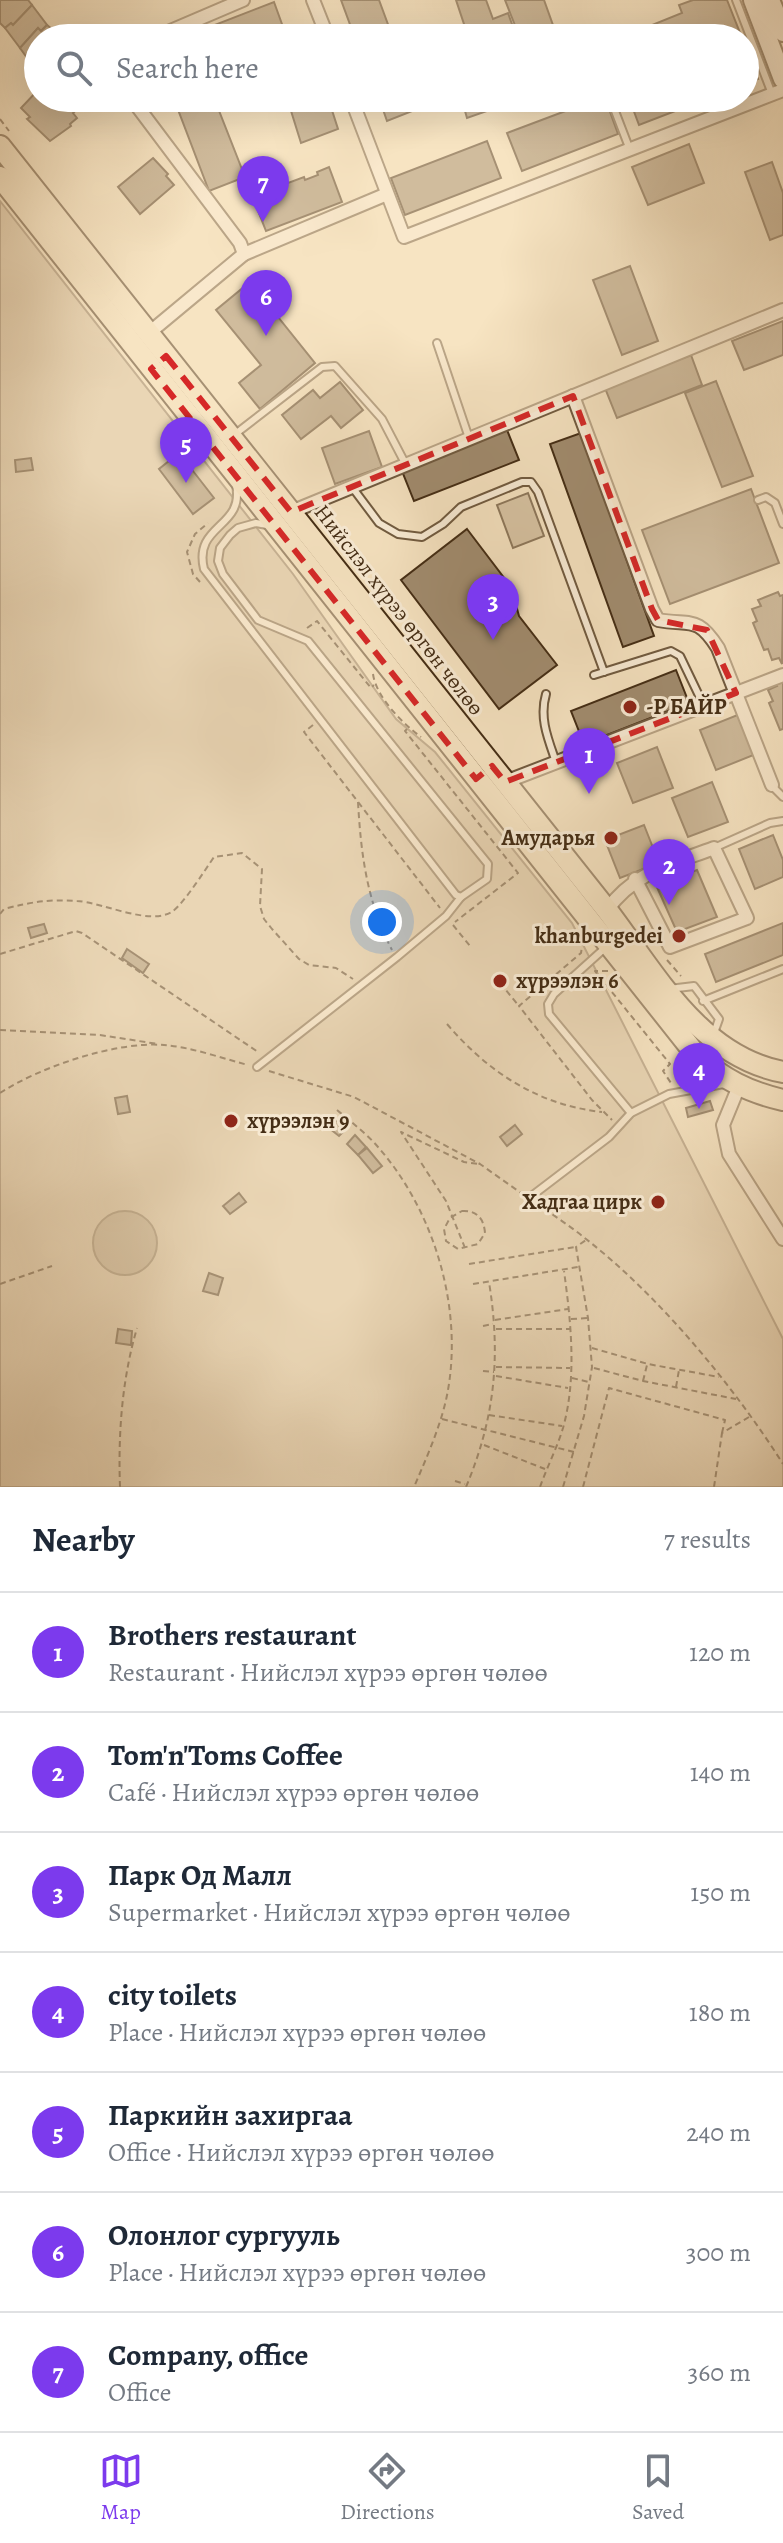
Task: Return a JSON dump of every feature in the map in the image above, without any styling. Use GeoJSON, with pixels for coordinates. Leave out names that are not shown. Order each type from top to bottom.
{"type":"FeatureCollection","features":[{"type":"Feature","properties":{"kind":"main road"},"geometry":{"type":"LineString","coordinates":[[753,0],[780,87]]}},
{"type":"Feature","properties":{"kind":"main road"},"geometry":{"type":"LineString","coordinates":[[770,0],[783,32]]}},
{"type":"Feature","properties":{"kind":"main road","name":"Нийслэл хүрээ өргөн чөлөө"},"geometry":{"type":"LineString","coordinates":[[0,146],[149,333],[159,362],[234,474],[274,526],[607,910],[667,989],[712,1040],[745,1062],[783,1072]]}},
{"type":"Feature","properties":{"kind":"main road","name":"Нийслэл хүрээ өргөн чөлөө"},"geometry":{"type":"LineString","coordinates":[[0,177],[159,362],[232,438],[291,512],[491,775],[608,945],[697,1056],[735,1085],[783,1100]]}},
{"type":"Feature","properties":{"kind":"street"},"geometry":{"type":"LineString","coordinates":[[187,24],[243,0]]}},
{"type":"Feature","properties":{"kind":"street"},"geometry":{"type":"LineString","coordinates":[[313,0],[322,24]]}},
{"type":"Feature","properties":{"kind":"street"},"geometry":{"type":"LineString","coordinates":[[759,96],[780,87]]}},
{"type":"Feature","properties":{"kind":"street"},"geometry":{"type":"LineString","coordinates":[[142,112],[240,243],[244,254]]}},
{"type":"Feature","properties":{"kind":"street"},"geometry":{"type":"LineString","coordinates":[[356,112],[404,237],[720,112]]}},
{"type":"Feature","properties":{"kind":"street"},"geometry":{"type":"LineString","coordinates":[[149,333],[244,254],[387,194]]}},
{"type":"Feature","properties":{"kind":"street"},"geometry":{"type":"LineString","coordinates":[[291,512],[783,310]]}},
{"type":"Feature","properties":{"kind":"street"},"geometry":{"type":"LineString","coordinates":[[573,396],[652,609],[658,620],[691,622],[707,630],[718,648],[772,785]]}},
{"type":"Feature","properties":{"kind":"street"},"geometry":{"type":"LineString","coordinates":[[491,775],[556,762],[783,675]]}},
{"type":"Feature","properties":{"kind":"street"},"geometry":{"type":"LineString","coordinates":[[607,910],[635,879],[714,848],[747,918],[670,947],[635,879]]}},
{"type":"Feature","properties":{"kind":"street"},"geometry":{"type":"LineString","coordinates":[[735,1085],[723,1125],[729,1154],[783,1239]]}},
{"type":"Feature","properties":{"kind":"lane"},"geometry":{"type":"LineString","coordinates":[[736,0],[748,24]]}},
{"type":"Feature","properties":{"kind":"lane"},"geometry":{"type":"LineString","coordinates":[[759,45],[780,87]]}},
{"type":"Feature","properties":{"kind":"lane"},"geometry":{"type":"LineString","coordinates":[[615,112],[630,150]]}},
{"type":"Feature","properties":{"kind":"lane"},"geometry":{"type":"LineString","coordinates":[[437,343],[469,439]]}},
{"type":"Feature","properties":{"kind":"lane"},"geometry":{"type":"LineString","coordinates":[[232,438],[322,367],[329,365],[335,366],[382,419],[406,465]]}},
{"type":"Feature","properties":{"kind":"lane"},"geometry":{"type":"LineString","coordinates":[[234,474],[238,494],[234,510],[224,524],[206,538],[200,554],[204,569],[456,895],[461,897]]}},
{"type":"Feature","properties":{"kind":"lane"},"geometry":{"type":"LineString","coordinates":[[352,487],[379,523],[398,534],[422,537],[443,524],[461,507],[522,482],[531,482],[538,492],[604,672]]}},
{"type":"Feature","properties":{"kind":"lane"},"geometry":{"type":"LineString","coordinates":[[758,500],[766,497],[775,503],[783,524]]}},
{"type":"Feature","properties":{"kind":"lane"},"geometry":{"type":"LineString","coordinates":[[257,1067],[366,984],[446,916],[461,897],[487,879],[488,864],[308,641],[258,620],[223,574],[218,561],[220,548],[230,535],[238,528],[256,523],[274,526]]}},
{"type":"Feature","properties":{"kind":"lane"},"geometry":{"type":"LineString","coordinates":[[594,675],[671,651],[680,656],[704,706]]}},
{"type":"Feature","properties":{"kind":"lane"},"geometry":{"type":"LineString","coordinates":[[546,694],[542,709],[544,728],[556,762]]}},
{"type":"Feature","properties":{"kind":"lane"},"geometry":{"type":"LineString","coordinates":[[772,785],[783,797]]}},
{"type":"Feature","properties":{"kind":"lane"},"geometry":{"type":"LineString","coordinates":[[714,848],[770,823],[783,821]]}},
{"type":"Feature","properties":{"kind":"lane"},"geometry":{"type":"LineString","coordinates":[[608,945],[554,994],[548,1004],[549,1014],[631,1113]]}},
{"type":"Feature","properties":{"kind":"lane"},"geometry":{"type":"LineString","coordinates":[[703,1001],[783,969]]}},
{"type":"Feature","properties":{"kind":"lane"},"geometry":{"type":"LineString","coordinates":[[667,989],[694,986],[719,1019],[712,1040]]}},
{"type":"Feature","properties":{"kind":"lane"},"geometry":{"type":"LineString","coordinates":[[529,1198],[609,1137],[631,1113],[669,1094],[735,1085]]}},
{"type":"Feature","properties":{"kind":"path"},"geometry":{"type":"LineString","coordinates":[[408,728],[405,731],[518,873],[453,924],[470,946]]}},
{"type":"Feature","properties":{"kind":"path"},"geometry":{"type":"LineString","coordinates":[[393,953],[367,890],[361,855],[358,801],[446,916]]}},
{"type":"Feature","properties":{"kind":"path"},"geometry":{"type":"LineString","coordinates":[[0,914],[4,909],[41,900],[82,901],[147,916],[161,915],[173,911],[214,857],[242,853],[262,869],[260,906],[264,919],[299,959],[309,965],[336,968],[366,984]]}},
{"type":"Feature","properties":{"kind":"path"},"geometry":{"type":"LineString","coordinates":[[0,954],[76,931],[82,933],[268,1061]]}},
{"type":"Feature","properties":{"kind":"path"},"geometry":{"type":"LineString","coordinates":[[614,973],[595,971],[670,1064],[663,1071],[672,1084]]}},
{"type":"Feature","properties":{"kind":"path"},"geometry":{"type":"LineString","coordinates":[[500,983],[519,1006]]}},
{"type":"Feature","properties":{"kind":"path"},"geometry":{"type":"LineString","coordinates":[[447,1024],[470,1051],[503,1078],[555,1103],[603,1112]]}},
{"type":"Feature","properties":{"kind":"path"},"geometry":{"type":"LineString","coordinates":[[0,1030],[100,1035],[163,1045],[257,1067],[354,1097],[480,1164],[586,1239],[655,1303],[719,1377],[783,1464]]}},
{"type":"Feature","properties":{"kind":"path"},"geometry":{"type":"LineString","coordinates":[[0,1093],[42,1071],[95,1054],[163,1045]]}},
{"type":"Feature","properties":{"kind":"path"},"geometry":{"type":"LineString","coordinates":[[337,1110],[385,1155],[413,1200],[435,1249],[447,1292],[451,1334],[450,1377],[441,1419],[414,1487]]}},
{"type":"Feature","properties":{"kind":"path"},"geometry":{"type":"LineString","coordinates":[[401,1122],[401,1132],[437,1185],[465,1248]]}},
{"type":"Feature","properties":{"kind":"path"},"geometry":{"type":"LineString","coordinates":[[401,1132],[464,1162],[480,1164]]}},
{"type":"Feature","properties":{"kind":"path"},"geometry":{"type":"LineString","coordinates":[[469,1211],[478,1215],[484,1223],[483,1240],[465,1248],[453,1248],[445,1238],[445,1225],[453,1216],[469,1211]]}},
{"type":"Feature","properties":{"kind":"path"},"geometry":{"type":"LineString","coordinates":[[469,1264],[576,1247],[586,1239]]}},
{"type":"Feature","properties":{"kind":"path"},"geometry":{"type":"LineString","coordinates":[[563,1487],[591,1382],[592,1367],[588,1318],[576,1247]]}},
{"type":"Feature","properties":{"kind":"path"},"geometry":{"type":"LineString","coordinates":[[0,1284],[52,1266]]}},
{"type":"Feature","properties":{"kind":"path"},"geometry":{"type":"LineString","coordinates":[[473,1284],[580,1267]]}},
{"type":"Feature","properties":{"kind":"path"},"geometry":{"type":"LineString","coordinates":[[540,1487],[563,1427],[571,1378],[571,1329],[564,1271]]}},
{"type":"Feature","properties":{"kind":"path"},"geometry":{"type":"LineString","coordinates":[[455,1481],[466,1486],[487,1431],[495,1372],[495,1322],[489,1282]]}},
{"type":"Feature","properties":{"kind":"path"},"geometry":{"type":"LineString","coordinates":[[483,1326],[569,1309]]}},
{"type":"Feature","properties":{"kind":"path"},"geometry":{"type":"LineString","coordinates":[[570,1319],[588,1318]]}},
{"type":"Feature","properties":{"kind":"path"},"geometry":{"type":"LineString","coordinates":[[120,1487],[118,1453],[127,1366],[137,1328]]}},
{"type":"Feature","properties":{"kind":"path"},"geometry":{"type":"LineString","coordinates":[[495,1329],[571,1329]]}},
{"type":"Feature","properties":{"kind":"path"},"geometry":{"type":"LineString","coordinates":[[591,1348],[648,1364],[719,1377]]}},
{"type":"Feature","properties":{"kind":"path"},"geometry":{"type":"LineString","coordinates":[[643,1381],[648,1364]]}},
{"type":"Feature","properties":{"kind":"path"},"geometry":{"type":"LineString","coordinates":[[592,1367],[737,1400]]}},
{"type":"Feature","properties":{"kind":"path"},"geometry":{"type":"LineString","coordinates":[[495,1372],[571,1368]]}},
{"type":"Feature","properties":{"kind":"path"},"geometry":{"type":"LineString","coordinates":[[676,1387],[680,1369]]}},
{"type":"Feature","properties":{"kind":"path"},"geometry":{"type":"LineString","coordinates":[[483,1371],[569,1388]]}},
{"type":"Feature","properties":{"kind":"path"},"geometry":{"type":"LineString","coordinates":[[571,1378],[591,1382]]}},
{"type":"Feature","properties":{"kind":"path"},"geometry":{"type":"LineString","coordinates":[[583,1487],[609,1388],[725,1420],[714,1487]]}},
{"type":"Feature","properties":{"kind":"path"},"geometry":{"type":"LineString","coordinates":[[489,1415],[563,1427]]}},
{"type":"Feature","properties":{"kind":"path"},"geometry":{"type":"LineString","coordinates":[[722,1433],[750,1416]]}},
{"type":"Feature","properties":{"kind":"path"},"geometry":{"type":"LineString","coordinates":[[441,1419],[574,1452]]}},
{"type":"Feature","properties":{"kind":"path"},"geometry":{"type":"LineString","coordinates":[[482,1444],[546,1470]]}},
{"type":"Feature","properties":{"kind":"highlighted area"},"geometry":{"type":"Polygon","coordinates":[[[166,356],[291,512],[573,396],[658,620],[707,630],[736,693],[505,782],[492,766],[476,779],[151,369],[166,356]]]}},
{"type":"Feature","properties":{"kind":"shaded area"},"geometry":{"type":"Polygon","coordinates":[[[0,201],[293,574],[396,719],[435,752],[572,923],[783,1339],[783,1487],[0,1487],[0,201]]]}},
{"type":"Feature","properties":{"kind":"shaded area"},"geometry":{"type":"Polygon","coordinates":[[[528,493],[544,536],[513,548],[497,505],[528,493]]]}},
{"type":"Feature","properties":{"kind":"shaded area"},"geometry":{"type":"Polygon","coordinates":[[[125,1211],[143,1217],[151,1225],[157,1243],[151,1261],[143,1269],[125,1275],[107,1269],[99,1261],[93,1243],[99,1225],[107,1217],[125,1211]]]}},
{"type":"Feature","properties":{"kind":"building"},"geometry":{"type":"Polygon","coordinates":[[[0,0],[28,0],[32,5],[13,25],[11,23],[5,28],[0,23],[0,0]]]}},
{"type":"Feature","properties":{"kind":"building"},"geometry":{"type":"Polygon","coordinates":[[[341,0],[379,0],[388,24],[350,24],[341,0]]]}},
{"type":"Feature","properties":{"kind":"building"},"geometry":{"type":"Polygon","coordinates":[[[456,0],[486,0],[493,19],[508,13],[512,24],[464,24],[456,0]]]}},
{"type":"Feature","properties":{"kind":"building"},"geometry":{"type":"Polygon","coordinates":[[[505,0],[544,0],[553,24],[514,24],[505,0]]]}},
{"type":"Feature","properties":{"kind":"building"},"geometry":{"type":"Polygon","coordinates":[[[693,0],[727,0],[736,24],[654,24],[682,13],[679,5],[693,0]]]}},
{"type":"Feature","properties":{"kind":"building"},"geometry":{"type":"Polygon","coordinates":[[[274,2],[282,24],[217,24],[274,2]]]}},
{"type":"Feature","properties":{"kind":"building"},"geometry":{"type":"Polygon","coordinates":[[[32,5],[46,24],[24,24],[24,44],[20,48],[5,28],[11,23],[13,25],[32,5]]]}},
{"type":"Feature","properties":{"kind":"building"},"geometry":{"type":"Polygon","coordinates":[[[25,112],[74,112],[77,118],[50,141],[27,119],[30,117],[25,112]]]}},
{"type":"Feature","properties":{"kind":"building"},"geometry":{"type":"Polygon","coordinates":[[[179,112],[219,112],[245,177],[209,191],[179,112]]]}},
{"type":"Feature","properties":{"kind":"building"},"geometry":{"type":"Polygon","coordinates":[[[291,112],[333,112],[338,129],[301,143],[291,112]]]}},
{"type":"Feature","properties":{"kind":"building"},"geometry":{"type":"Polygon","coordinates":[[[384,112],[410,112],[387,121],[384,112]]]}},
{"type":"Feature","properties":{"kind":"building"},"geometry":{"type":"Polygon","coordinates":[[[465,112],[484,112],[467,118],[465,112]]]}},
{"type":"Feature","properties":{"kind":"building"},"geometry":{"type":"Polygon","coordinates":[[[563,112],[610,112],[618,134],[522,171],[507,133],[563,112]]]}},
{"type":"Feature","properties":{"kind":"building"},"geometry":{"type":"Polygon","coordinates":[[[634,112],[673,112],[639,125],[634,112]]]}},
{"type":"Feature","properties":{"kind":"building"},"geometry":{"type":"Polygon","coordinates":[[[487,141],[501,178],[405,215],[391,178],[487,141]]]}},
{"type":"Feature","properties":{"kind":"building"},"geometry":{"type":"Polygon","coordinates":[[[689,144],[704,183],[648,205],[632,167],[689,144]]]}},
{"type":"Feature","properties":{"kind":"building"},"geometry":{"type":"Polygon","coordinates":[[[153,158],[174,185],[140,214],[118,187],[153,158]]]}},
{"type":"Feature","properties":{"kind":"building"},"geometry":{"type":"Polygon","coordinates":[[[772,162],[783,193],[783,235],[770,240],[745,172],[772,162]]]}},
{"type":"Feature","properties":{"kind":"building"},"geometry":{"type":"Polygon","coordinates":[[[329,167],[342,202],[266,231],[253,198],[304,177],[305,180],[318,175],[317,172],[329,167]]]}},
{"type":"Feature","properties":{"kind":"building"},"geometry":{"type":"Polygon","coordinates":[[[630,266],[658,341],[622,355],[593,280],[630,266]]]}},
{"type":"Feature","properties":{"kind":"building"},"geometry":{"type":"Polygon","coordinates":[[[250,282],[315,363],[260,409],[239,383],[261,365],[216,310],[250,282]]]}},
{"type":"Feature","properties":{"kind":"building"},"geometry":{"type":"Polygon","coordinates":[[[783,321],[783,355],[744,370],[732,341],[783,321]]]}},
{"type":"Feature","properties":{"kind":"building"},"geometry":{"type":"Polygon","coordinates":[[[691,355],[702,385],[617,418],[605,388],[691,355]]]}},
{"type":"Feature","properties":{"kind":"building"},"geometry":{"type":"Polygon","coordinates":[[[716,381],[753,476],[722,487],[685,393],[716,381]]]}},
{"type":"Feature","properties":{"kind":"building"},"geometry":{"type":"Polygon","coordinates":[[[340,382],[363,410],[341,428],[331,416],[301,439],[282,415],[313,390],[320,398],[340,382]]]}},
{"type":"Feature","properties":{"kind":"building"},"geometry":{"type":"Polygon","coordinates":[[[507,430],[519,460],[414,501],[402,471],[507,430]]]}},
{"type":"Feature","properties":{"kind":"building"},"geometry":{"type":"Polygon","coordinates":[[[369,431],[382,467],[335,484],[322,448],[369,431]]]}},
{"type":"Feature","properties":{"kind":"building"},"geometry":{"type":"Polygon","coordinates":[[[581,433],[654,636],[623,647],[550,444],[581,433]]]}},
{"type":"Feature","properties":{"kind":"building"},"geometry":{"type":"Polygon","coordinates":[[[179,453],[214,498],[193,514],[159,469],[179,453]]]}},
{"type":"Feature","properties":{"kind":"building"},"geometry":{"type":"Polygon","coordinates":[[[31,458],[33,470],[16,472],[15,460],[31,458]]]}},
{"type":"Feature","properties":{"kind":"building"},"geometry":{"type":"Polygon","coordinates":[[[751,489],[779,563],[670,604],[642,530],[751,489]]]}},
{"type":"Feature","properties":{"kind":"building"},"geometry":{"type":"Polygon","coordinates":[[[467,529],[511,587],[519,616],[557,665],[499,709],[401,580],[467,529]]]}},
{"type":"Feature","properties":{"kind":"building"},"geometry":{"type":"Polygon","coordinates":[[[778,592],[780,596],[783,595],[782,664],[779,658],[772,660],[768,649],[764,650],[753,623],[757,621],[752,609],[761,606],[758,600],[778,592]]]}},
{"type":"Feature","properties":{"kind":"building","name":"-Р БАЙР"},"geometry":{"type":"Polygon","coordinates":[[[676,670],[689,703],[584,744],[571,711],[676,670]]]}},
{"type":"Feature","properties":{"kind":"building"},"geometry":{"type":"Polygon","coordinates":[[[783,676],[783,729],[780,730],[769,703],[773,701],[768,690],[777,686],[774,680],[783,676]]]}},
{"type":"Feature","properties":{"kind":"building"},"geometry":{"type":"Polygon","coordinates":[[[740,714],[756,754],[716,770],[700,730],[740,714]]]}},
{"type":"Feature","properties":{"kind":"building"},"geometry":{"type":"Polygon","coordinates":[[[657,747],[673,788],[633,803],[617,763],[657,747]]]}},
{"type":"Feature","properties":{"kind":"building"},"geometry":{"type":"Polygon","coordinates":[[[712,782],[728,822],[688,837],[672,798],[712,782]]]}},
{"type":"Feature","properties":{"kind":"building"},"geometry":{"type":"Polygon","coordinates":[[[644,825],[659,863],[620,878],[605,840],[644,825]]]}},
{"type":"Feature","properties":{"kind":"building"},"geometry":{"type":"Polygon","coordinates":[[[773,835],[783,860],[783,877],[755,889],[739,849],[773,835]]]}},
{"type":"Feature","properties":{"kind":"building"},"geometry":{"type":"Polygon","coordinates":[[[697,870],[717,917],[677,932],[656,885],[697,870]]]}},
{"type":"Feature","properties":{"kind":"building"},"geometry":{"type":"Polygon","coordinates":[[[783,923],[783,955],[716,982],[705,954],[783,923]]]}},
{"type":"Feature","properties":{"kind":"building"},"geometry":{"type":"Polygon","coordinates":[[[44,924],[47,933],[31,938],[28,928],[44,924]]]}},
{"type":"Feature","properties":{"kind":"building"},"geometry":{"type":"Polygon","coordinates":[[[127,949],[149,964],[143,973],[122,958],[127,949]]]}},
{"type":"Feature","properties":{"kind":"building"},"geometry":{"type":"Polygon","coordinates":[[[127,1096],[130,1112],[118,1114],[115,1098],[127,1096]]]}},
{"type":"Feature","properties":{"kind":"building"},"geometry":{"type":"Polygon","coordinates":[[[710,1101],[713,1110],[688,1117],[686,1108],[710,1101]]]}},
{"type":"Feature","properties":{"kind":"building"},"geometry":{"type":"Polygon","coordinates":[[[331,1116],[346,1129],[339,1136],[324,1124],[331,1116]]]}},
{"type":"Feature","properties":{"kind":"building"},"geometry":{"type":"Polygon","coordinates":[[[515,1125],[522,1134],[507,1146],[500,1137],[515,1125]]]}},
{"type":"Feature","properties":{"kind":"building"},"geometry":{"type":"Polygon","coordinates":[[[355,1135],[366,1147],[358,1155],[347,1144],[355,1135]]]}},
{"type":"Feature","properties":{"kind":"building"},"geometry":{"type":"Polygon","coordinates":[[[367,1148],[382,1166],[373,1173],[358,1155],[367,1148]]]}},
{"type":"Feature","properties":{"kind":"building"},"geometry":{"type":"Polygon","coordinates":[[[239,1193],[246,1202],[230,1214],[223,1206],[239,1193]]]}},
{"type":"Feature","properties":{"kind":"building"},"geometry":{"type":"Polygon","coordinates":[[[209,1273],[223,1278],[218,1295],[203,1291],[209,1273]]]}},
{"type":"Feature","properties":{"kind":"building"},"geometry":{"type":"Polygon","coordinates":[[[118,1329],[132,1331],[131,1345],[116,1343],[118,1329]]]}},
{"type":"Feature","properties":{"kind":"place","name":"Company, office"},"geometry":{"type":"Point","coordinates":[263,222]}},
{"type":"Feature","properties":{"kind":"place","name":"Олонлог сургууль"},"geometry":{"type":"Point","coordinates":[266,336]}},
{"type":"Feature","properties":{"kind":"place","name":"Паркийн захиргаа"},"geometry":{"type":"Point","coordinates":[186,483]}},
{"type":"Feature","properties":{"kind":"place","name":"Парк Од Малл"},"geometry":{"type":"Point","coordinates":[493,640]}},
{"type":"Feature","properties":{"kind":"place","name":"-Р БАЙР"},"geometry":{"type":"Point","coordinates":[630,707]}},
{"type":"Feature","properties":{"kind":"place","name":"Brothers restaurant"},"geometry":{"type":"Point","coordinates":[589,794]}},
{"type":"Feature","properties":{"kind":"place","name":"Амударья"},"geometry":{"type":"Point","coordinates":[611,838]}},
{"type":"Feature","properties":{"kind":"place","name":"Tom'n'Toms Coffee"},"geometry":{"type":"Point","coordinates":[669,905]}},
{"type":"Feature","properties":{"kind":"place","name":"khanburgedei"},"geometry":{"type":"Point","coordinates":[679,936]}},
{"type":"Feature","properties":{"kind":"place","name":"хүрээлэн 6"},"geometry":{"type":"Point","coordinates":[500,981]}},
{"type":"Feature","properties":{"kind":"place","name":"city toilets"},"geometry":{"type":"Point","coordinates":[699,1109]}},
{"type":"Feature","properties":{"kind":"place","name":"хүрээлэн 9"},"geometry":{"type":"Point","coordinates":[231,1121]}},
{"type":"Feature","properties":{"kind":"place","name":"Хадгаа цирк"},"geometry":{"type":"Point","coordinates":[658,1202]}}]}
